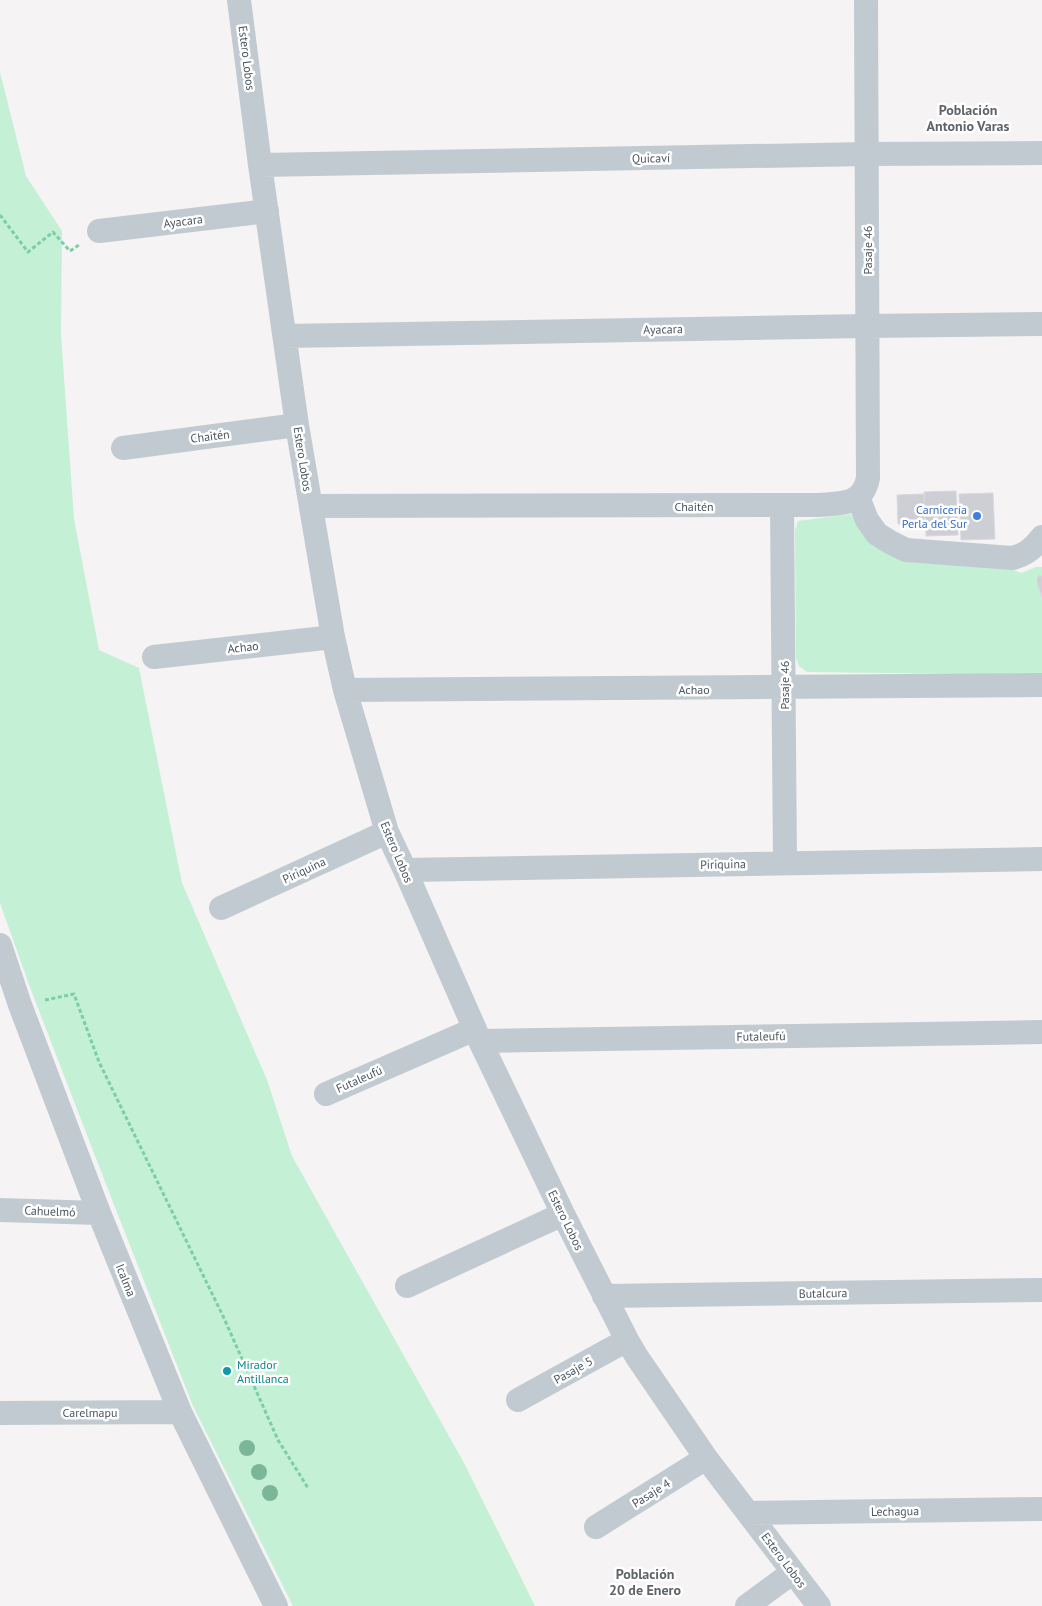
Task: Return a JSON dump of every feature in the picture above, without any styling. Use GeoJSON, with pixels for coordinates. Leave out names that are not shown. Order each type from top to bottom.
{"type":"FeatureCollection","features":[{"type":"Feature","properties":{"kind":"street","name":"Estero Lobos"},"geometry":{"type":"LineString","coordinates":[[239,0],[297,425],[333,637],[345,690],[386,832],[405,870],[477,1035],[563,1214],[627,1340],[706,1458],[819,1606]]}},
{"type":"Feature","properties":{"kind":"street","name":"Pasaje 46"},"geometry":{"type":"LineString","coordinates":[[858,497],[866,488],[868,478],[866,0]]}},
{"type":"Feature","properties":{"kind":"street","name":"Quicaví"},"geometry":{"type":"LineString","coordinates":[[260,164],[1042,153]]}},
{"type":"Feature","properties":{"kind":"street","name":"Ayacara"},"geometry":{"type":"LineString","coordinates":[[99,231],[267,211]]}},
{"type":"Feature","properties":{"kind":"street","name":"Ayacara"},"geometry":{"type":"LineString","coordinates":[[285,336],[1042,324]]}},
{"type":"Feature","properties":{"kind":"street","name":"Chaitén"},"geometry":{"type":"LineString","coordinates":[[123,448],[297,425]]}},
{"type":"Feature","properties":{"kind":"street","name":"Chaitén"},"geometry":{"type":"LineString","coordinates":[[311,506],[782,506],[828,504],[850,501],[858,497]]}},
{"type":"Feature","properties":{"kind":"street"},"geometry":{"type":"LineString","coordinates":[[858,497],[867,520],[877,534],[906,550],[1012,558],[1023,555],[1042,537]]}},
{"type":"Feature","properties":{"kind":"street","name":"Pasaje 46"},"geometry":{"type":"LineString","coordinates":[[782,506],[785,863]]}},
{"type":"Feature","properties":{"kind":"street","name":"Achao"},"geometry":{"type":"LineString","coordinates":[[154,657],[333,637]]}},
{"type":"Feature","properties":{"kind":"street","name":"Achao"},"geometry":{"type":"LineString","coordinates":[[345,690],[1042,685]]}},
{"type":"Feature","properties":{"kind":"street","name":"Piriquina"},"geometry":{"type":"LineString","coordinates":[[221,908],[386,832]]}},
{"type":"Feature","properties":{"kind":"street","name":"Piriquina"},"geometry":{"type":"LineString","coordinates":[[405,870],[1042,859]]}},
{"type":"Feature","properties":{"kind":"street","name":"Icalma"},"geometry":{"type":"LineString","coordinates":[[0,945],[10,1005],[99,1213],[180,1412],[276,1606]]}},
{"type":"Feature","properties":{"kind":"street","name":"Futaleufú"},"geometry":{"type":"LineString","coordinates":[[326,1094],[477,1035],[1042,1032]]}},
{"type":"Feature","properties":{"kind":"street","name":"Cahuelmó"},"geometry":{"type":"LineString","coordinates":[[0,1210],[99,1213]]}},
{"type":"Feature","properties":{"kind":"street"},"geometry":{"type":"LineString","coordinates":[[407,1286],[563,1214]]}},
{"type":"Feature","properties":{"kind":"street","name":"Butalcura"},"geometry":{"type":"LineString","coordinates":[[604,1296],[1042,1290]]}},
{"type":"Feature","properties":{"kind":"street","name":"Pasaje 5"},"geometry":{"type":"LineString","coordinates":[[518,1400],[627,1340]]}},
{"type":"Feature","properties":{"kind":"street","name":"Carelmapu"},"geometry":{"type":"LineString","coordinates":[[0,1413],[180,1412]]}},
{"type":"Feature","properties":{"kind":"street","name":"Pasaje 4"},"geometry":{"type":"LineString","coordinates":[[596,1528],[706,1458]]}},
{"type":"Feature","properties":{"kind":"street","name":"Lechagua"},"geometry":{"type":"LineString","coordinates":[[748,1513],[1042,1510]]}},
{"type":"Feature","properties":{"kind":"street"},"geometry":{"type":"LineString","coordinates":[[747,1606],[793,1572]]}},
{"type":"Feature","properties":{"kind":"path"},"geometry":{"type":"LineString","coordinates":[[0,215],[28,252],[53,232],[70,251],[99,231]]}},
{"type":"Feature","properties":{"kind":"path"},"geometry":{"type":"LineString","coordinates":[[10,1005],[74,994],[99,1062],[223,1316],[278,1440],[308,1488]]}},
{"type":"Feature","properties":{"kind":"green space"},"geometry":{"type":"Polygon","coordinates":[[[0,72],[26,176],[62,231],[61,335],[74,519],[99,650],[139,668],[182,883],[267,1080],[292,1156],[464,1463],[535,1606],[293,1606],[193,1406],[31,990],[0,903],[0,72]]]}},
{"type":"Feature","properties":{"kind":"green space"},"geometry":{"type":"Polygon","coordinates":[[[851,514],[860,527],[897,558],[916,563],[1006,567],[1021,573],[1036,567],[1042,567],[1042,675],[807,672],[799,666],[796,658],[795,530],[798,521],[851,514]]]}},
{"type":"Feature","properties":{"kind":"building"},"geometry":{"type":"Polygon","coordinates":[[[956,491],[958,535],[926,536],[924,492],[956,491]]]}},
{"type":"Feature","properties":{"kind":"building","name":"Carnicería Perla del Sur"},"geometry":{"type":"Polygon","coordinates":[[[993,493],[995,539],[961,540],[959,494],[993,493]]]}},
{"type":"Feature","properties":{"kind":"building"},"geometry":{"type":"Polygon","coordinates":[[[924,494],[925,523],[898,524],[897,495],[924,494]]]}},
{"type":"Feature","properties":{"kind":"building"},"geometry":{"type":"Polygon","coordinates":[[[1038,576],[1042,576],[1042,597],[1037,582],[1038,576]]]}},
{"type":"Feature","properties":{"kind":"place","name":"Carnicería Perla del Sur"},"geometry":{"type":"Point","coordinates":[977,516]}},
{"type":"Feature","properties":{"kind":"place","name":"Mirador Antillanca"},"geometry":{"type":"Point","coordinates":[227,1371]}},
{"type":"Feature","properties":{"kind":"district","name":"Población Antonio Varas"},"geometry":{"type":"Point","coordinates":[968,118]}},
{"type":"Feature","properties":{"kind":"district","name":"Población 20 de Enero"},"geometry":{"type":"Point","coordinates":[645,1582]}}]}
